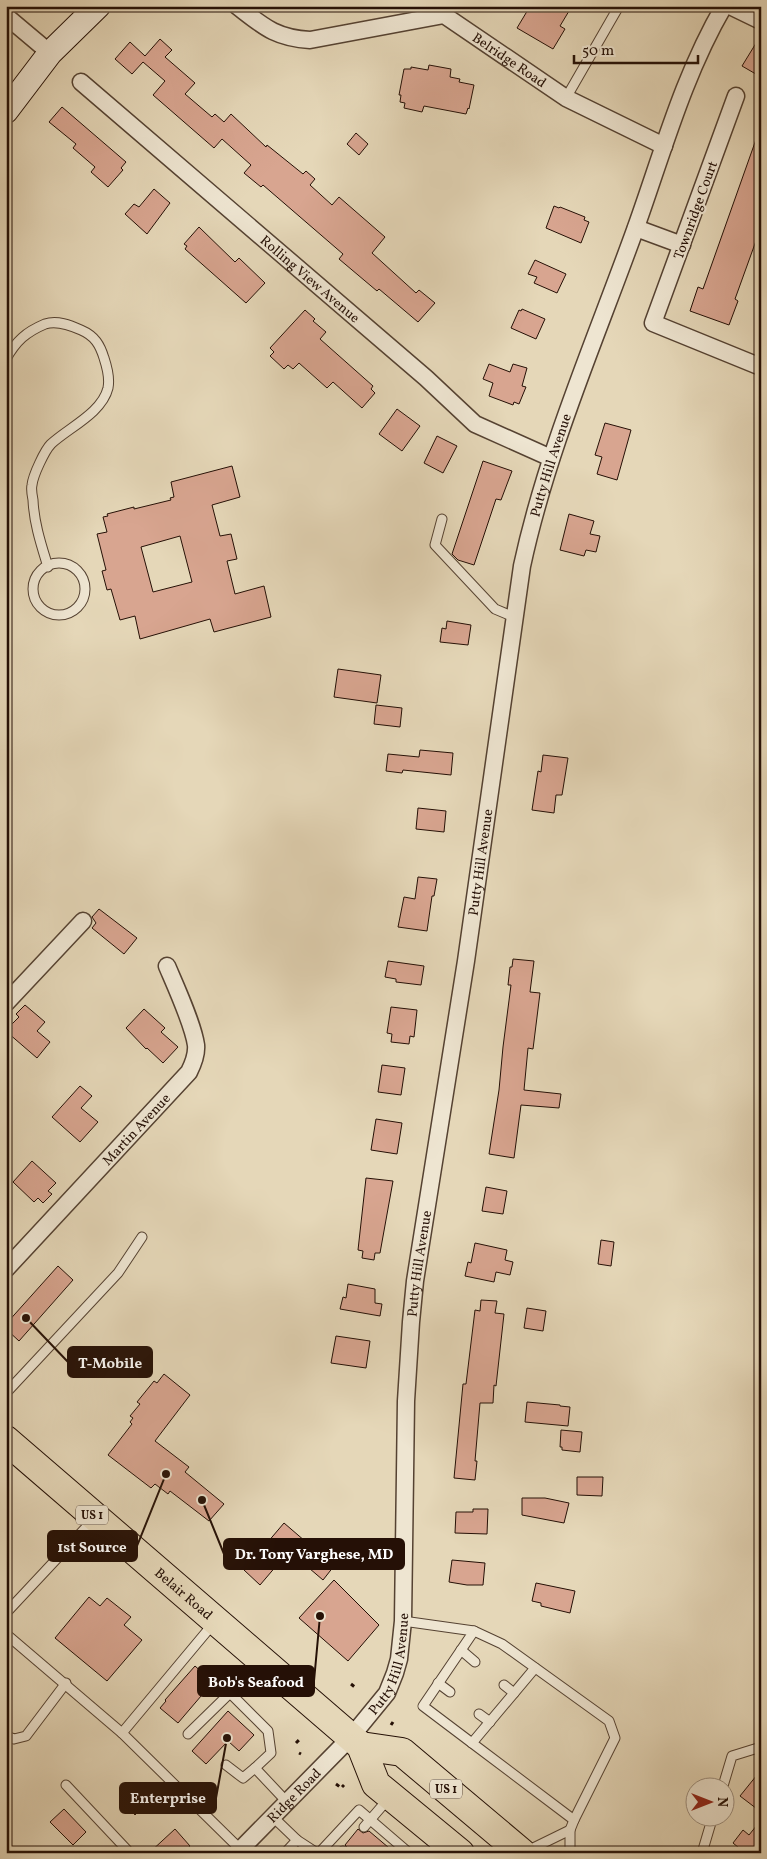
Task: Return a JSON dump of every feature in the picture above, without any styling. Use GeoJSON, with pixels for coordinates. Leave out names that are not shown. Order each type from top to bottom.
{"type":"FeatureCollection","features":[{"type":"Feature","properties":{"kind":"highway","name":"Belair Road"},"geometry":{"type":"LineString","coordinates":[[7,1441],[215,1622],[356,1741],[376,1784],[445,1848]]}},
{"type":"Feature","properties":{"kind":"highway","name":"US 1"},"geometry":{"type":"LineString","coordinates":[[356,1741],[402,1752],[523,1853]]}},
{"type":"Feature","properties":{"kind":"main road"},"geometry":{"type":"LineString","coordinates":[[6,111],[50,53],[98,6]]}},
{"type":"Feature","properties":{"kind":"street","name":"Belridge Road"},"geometry":{"type":"LineString","coordinates":[[237,6],[269,31],[292,39],[310,40],[444,16],[566,98],[664,146]]}},
{"type":"Feature","properties":{"kind":"street","name":"Putty Hill Avenue"},"geometry":{"type":"LineString","coordinates":[[356,1741],[387,1693],[399,1659],[403,1621],[406,1401],[411,1322],[420,1245],[466,961],[522,566],[529,534],[551,458],[697,58],[709,31],[724,6]]}},
{"type":"Feature","properties":{"kind":"street"},"geometry":{"type":"LineString","coordinates":[[730,6],[761,21]]}},
{"type":"Feature","properties":{"kind":"street"},"geometry":{"type":"LineString","coordinates":[[6,16],[50,53]]}},
{"type":"Feature","properties":{"kind":"street","name":"Rolling View Avenue"},"geometry":{"type":"LineString","coordinates":[[81,82],[426,378],[476,424],[551,458]]}},
{"type":"Feature","properties":{"kind":"street","name":"Townridge Court"},"geometry":{"type":"LineString","coordinates":[[736,96],[653,323],[761,367]]}},
{"type":"Feature","properties":{"kind":"street"},"geometry":{"type":"LineString","coordinates":[[636,228],[682,244]]}},
{"type":"Feature","properties":{"kind":"street"},"geometry":{"type":"LineString","coordinates":[[6,1003],[83,920]]}},
{"type":"Feature","properties":{"kind":"street","name":"Martin Avenue"},"geometry":{"type":"LineString","coordinates":[[6,1269],[189,1072],[195,1056],[196,1046],[167,966]]}},
{"type":"Feature","properties":{"kind":"street","name":"Ridge Road"},"geometry":{"type":"LineString","coordinates":[[239,1851],[286,1801],[356,1741]]}},
{"type":"Feature","properties":{"kind":"lane"},"geometry":{"type":"LineString","coordinates":[[566,98],[619,6]]}},
{"type":"Feature","properties":{"kind":"lane"},"geometry":{"type":"LineString","coordinates":[[6,359],[22,336],[33,329],[48,323],[68,324],[85,332],[100,344],[108,372],[108,389],[99,405],[81,422],[50,445],[38,466],[32,485],[34,520],[48,566]]}},
{"type":"Feature","properties":{"kind":"lane"},"geometry":{"type":"LineString","coordinates":[[442,519],[435,545],[495,609],[514,617]]}},
{"type":"Feature","properties":{"kind":"lane"},"geometry":{"type":"LineString","coordinates":[[69,565],[82,576],[85,588],[83,600],[78,608],[67,614],[52,614],[41,608],[34,595],[37,576],[48,566],[69,565]]}},
{"type":"Feature","properties":{"kind":"lane"},"geometry":{"type":"LineString","coordinates":[[6,1393],[118,1273],[142,1237]]}},
{"type":"Feature","properties":{"kind":"lane"},"geometry":{"type":"LineString","coordinates":[[6,1613],[95,1518]]}},
{"type":"Feature","properties":{"kind":"lane"},"geometry":{"type":"LineString","coordinates":[[403,1621],[474,1631],[502,1644],[609,1720],[615,1738],[570,1830],[570,1853]]}},
{"type":"Feature","properties":{"kind":"lane"},"geometry":{"type":"LineString","coordinates":[[122,1733],[215,1622]]}},
{"type":"Feature","properties":{"kind":"lane"},"geometry":{"type":"LineString","coordinates":[[474,1631],[423,1706],[574,1820]]}},
{"type":"Feature","properties":{"kind":"lane"},"geometry":{"type":"LineString","coordinates":[[6,1634],[66,1683],[122,1733],[239,1851]]}},
{"type":"Feature","properties":{"kind":"lane"},"geometry":{"type":"LineString","coordinates":[[461,1650],[476,1662]]}},
{"type":"Feature","properties":{"kind":"lane"},"geometry":{"type":"LineString","coordinates":[[188,1734],[230,1693],[260,1660]]}},
{"type":"Feature","properties":{"kind":"lane"},"geometry":{"type":"LineString","coordinates":[[472,1743],[535,1668]]}},
{"type":"Feature","properties":{"kind":"lane"},"geometry":{"type":"LineString","coordinates":[[6,1736],[14,1739],[26,1736],[66,1683]]}},
{"type":"Feature","properties":{"kind":"lane"},"geometry":{"type":"LineString","coordinates":[[438,1683],[450,1692]]}},
{"type":"Feature","properties":{"kind":"lane"},"geometry":{"type":"LineString","coordinates":[[504,1685],[514,1693]]}},
{"type":"Feature","properties":{"kind":"lane"},"geometry":{"type":"LineString","coordinates":[[226,1765],[243,1778],[272,1753],[268,1731],[230,1693]]}},
{"type":"Feature","properties":{"kind":"lane"},"geometry":{"type":"LineString","coordinates":[[479,1714],[490,1722]]}},
{"type":"Feature","properties":{"kind":"lane"},"geometry":{"type":"LineString","coordinates":[[726,1776],[732,1756],[761,1747]]}},
{"type":"Feature","properties":{"kind":"lane"},"geometry":{"type":"LineString","coordinates":[[255,1768],[286,1801]]}},
{"type":"Feature","properties":{"kind":"lane"},"geometry":{"type":"LineString","coordinates":[[66,1785],[130,1853]]}},
{"type":"Feature","properties":{"kind":"lane"},"geometry":{"type":"LineString","coordinates":[[364,1827],[390,1796]]}},
{"type":"Feature","properties":{"kind":"lane"},"geometry":{"type":"LineString","coordinates":[[272,1817],[297,1840],[318,1853],[359,1810],[371,1819],[380,1834],[398,1849],[409,1853]]}},
{"type":"Feature","properties":{"kind":"lane"},"geometry":{"type":"LineString","coordinates":[[702,1853],[710,1826]]}},
{"type":"Feature","properties":{"kind":"lane"},"geometry":{"type":"LineString","coordinates":[[523,1853],[570,1830]]}},
{"type":"Feature","properties":{"kind":"lane"},"geometry":{"type":"LineString","coordinates":[[285,1853],[297,1840]]}},
{"type":"Feature","properties":{"kind":"path"},"geometry":{"type":"LineString","coordinates":[[349,1685],[356,1688]]}},
{"type":"Feature","properties":{"kind":"path"},"geometry":{"type":"LineString","coordinates":[[296,1743],[300,1739]]}},
{"type":"Feature","properties":{"kind":"path"},"geometry":{"type":"LineString","coordinates":[[336,1784],[342,1786]]}},
{"type":"Feature","properties":{"kind":"building"},"geometry":{"type":"Polygon","coordinates":[[[537,6],[572,6],[560,26],[565,29],[553,49],[517,28],[529,8],[534,11],[537,6]]]}},
{"type":"Feature","properties":{"kind":"building"},"geometry":{"type":"Polygon","coordinates":[[[761,35],[761,77],[742,66],[761,35]]]}},
{"type":"Feature","properties":{"kind":"building"},"geometry":{"type":"Polygon","coordinates":[[[160,39],[172,50],[165,57],[195,83],[185,94],[212,117],[215,114],[224,122],[231,114],[266,147],[267,145],[303,174],[306,171],[315,179],[310,185],[332,205],[339,197],[385,237],[372,253],[416,293],[419,290],[435,303],[418,322],[339,259],[343,254],[263,185],[261,187],[244,173],[251,165],[222,139],[214,148],[153,95],[165,81],[143,62],[132,74],[115,59],[130,42],[145,56],[160,39]]]}},
{"type":"Feature","properties":{"kind":"building"},"geometry":{"type":"Polygon","coordinates":[[[429,65],[451,69],[450,77],[460,79],[459,82],[474,85],[469,109],[466,114],[424,106],[422,112],[404,108],[405,103],[400,102],[401,95],[399,95],[404,69],[411,69],[411,67],[428,70],[429,65]]]}},
{"type":"Feature","properties":{"kind":"building"},"geometry":{"type":"Polygon","coordinates":[[[62,107],[126,162],[121,168],[123,170],[108,187],[91,172],[95,167],[73,148],[76,144],[49,122],[62,107]]]}},
{"type":"Feature","properties":{"kind":"building"},"geometry":{"type":"Polygon","coordinates":[[[759,131],[761,131],[761,227],[735,299],[738,301],[729,325],[690,311],[698,287],[703,289],[759,131]]]}},
{"type":"Feature","properties":{"kind":"building"},"geometry":{"type":"Polygon","coordinates":[[[356,133],[368,144],[359,155],[347,144],[356,133]]]}},
{"type":"Feature","properties":{"kind":"building"},"geometry":{"type":"Polygon","coordinates":[[[154,189],[170,203],[147,234],[125,214],[134,204],[139,207],[154,189]]]}},
{"type":"Feature","properties":{"kind":"building"},"geometry":{"type":"Polygon","coordinates":[[[554,206],[585,217],[584,220],[589,222],[581,243],[546,228],[554,206]]]}},
{"type":"Feature","properties":{"kind":"building"},"geometry":{"type":"Polygon","coordinates":[[[199,227],[235,262],[239,258],[265,283],[246,303],[185,249],[187,246],[184,244],[199,227]]]}},
{"type":"Feature","properties":{"kind":"building"},"geometry":{"type":"Polygon","coordinates":[[[535,260],[566,274],[557,293],[534,283],[537,277],[528,274],[535,260]]]}},
{"type":"Feature","properties":{"kind":"building"},"geometry":{"type":"Polygon","coordinates":[[[522,309],[545,319],[536,339],[511,328],[519,310],[521,311],[522,309]]]}},
{"type":"Feature","properties":{"kind":"building"},"geometry":{"type":"Polygon","coordinates":[[[305,310],[315,319],[313,321],[326,332],[320,339],[373,386],[371,389],[375,393],[362,408],[333,382],[327,388],[299,363],[293,369],[288,365],[284,369],[270,356],[274,352],[270,348],[305,310]]]}},
{"type":"Feature","properties":{"kind":"building"},"geometry":{"type":"Polygon","coordinates":[[[489,364],[510,372],[513,364],[527,368],[522,386],[526,387],[519,404],[514,402],[513,405],[489,396],[493,383],[483,379],[489,364]]]}},
{"type":"Feature","properties":{"kind":"building"},"geometry":{"type":"Polygon","coordinates":[[[397,409],[420,426],[402,451],[379,434],[397,409]]]}},
{"type":"Feature","properties":{"kind":"building"},"geometry":{"type":"Polygon","coordinates":[[[605,423],[631,430],[617,480],[597,474],[602,457],[595,455],[605,423]]]}},
{"type":"Feature","properties":{"kind":"building"},"geometry":{"type":"Polygon","coordinates":[[[437,436],[457,446],[443,473],[424,463],[437,436]]]}},
{"type":"Feature","properties":{"kind":"building"},"geometry":{"type":"Polygon","coordinates":[[[483,461],[512,471],[501,500],[496,499],[474,565],[458,560],[452,554],[483,461]]]}},
{"type":"Feature","properties":{"kind":"building"},"geometry":{"type":"Polygon","coordinates":[[[232,466],[240,497],[212,505],[220,536],[231,534],[237,559],[227,561],[235,594],[264,586],[271,617],[214,632],[210,619],[140,639],[135,616],[120,620],[111,589],[107,590],[102,571],[106,570],[97,534],[107,532],[103,517],[108,516],[107,514],[134,507],[134,509],[171,500],[170,498],[174,497],[171,482],[232,466]],[[180,536],[141,547],[153,592],[192,582],[180,536]]]}},
{"type":"Feature","properties":{"kind":"building"},"geometry":{"type":"Polygon","coordinates":[[[569,514],[594,521],[590,534],[600,536],[596,552],[586,550],[584,556],[560,550],[569,514]]]}},
{"type":"Feature","properties":{"kind":"building"},"geometry":{"type":"Polygon","coordinates":[[[447,621],[471,625],[468,645],[440,642],[442,628],[446,629],[447,621]]]}},
{"type":"Feature","properties":{"kind":"building"},"geometry":{"type":"Polygon","coordinates":[[[338,669],[381,675],[377,703],[334,697],[338,669]]]}},
{"type":"Feature","properties":{"kind":"building"},"geometry":{"type":"Polygon","coordinates":[[[376,705],[402,708],[400,727],[374,724],[376,705]]]}},
{"type":"Feature","properties":{"kind":"building"},"geometry":{"type":"Polygon","coordinates":[[[420,750],[453,753],[451,775],[403,770],[402,773],[386,771],[388,754],[419,757],[420,750]]]}},
{"type":"Feature","properties":{"kind":"building"},"geometry":{"type":"Polygon","coordinates":[[[543,755],[568,758],[562,795],[556,795],[554,813],[532,810],[538,771],[541,772],[543,755]]]}},
{"type":"Feature","properties":{"kind":"building"},"geometry":{"type":"Polygon","coordinates":[[[418,808],[446,811],[444,832],[416,829],[418,808]]]}},
{"type":"Feature","properties":{"kind":"building"},"geometry":{"type":"Polygon","coordinates":[[[418,877],[437,879],[434,896],[432,896],[427,931],[398,927],[404,897],[415,899],[418,877]]]}},
{"type":"Feature","properties":{"kind":"building"},"geometry":{"type":"Polygon","coordinates":[[[99,909],[137,938],[124,954],[92,928],[96,923],[92,917],[99,909]]]}},
{"type":"Feature","properties":{"kind":"building"},"geometry":{"type":"Polygon","coordinates":[[[513,959],[534,961],[530,992],[540,993],[533,1049],[528,1048],[524,1090],[561,1094],[559,1108],[521,1105],[514,1158],[489,1154],[499,1090],[511,985],[508,985],[513,959]]]}},
{"type":"Feature","properties":{"kind":"building"},"geometry":{"type":"Polygon","coordinates":[[[388,961],[424,966],[421,985],[396,982],[396,979],[385,977],[388,961]]]}},
{"type":"Feature","properties":{"kind":"building"},"geometry":{"type":"Polygon","coordinates":[[[25,1005],[45,1022],[37,1031],[50,1042],[37,1058],[8,1033],[12,1029],[10,1026],[19,1017],[16,1014],[25,1005]]]}},
{"type":"Feature","properties":{"kind":"building"},"geometry":{"type":"Polygon","coordinates":[[[391,1007],[417,1010],[414,1037],[410,1036],[409,1044],[391,1042],[392,1034],[387,1033],[391,1007]]]}},
{"type":"Feature","properties":{"kind":"building"},"geometry":{"type":"Polygon","coordinates":[[[144,1009],[165,1028],[161,1032],[178,1047],[163,1063],[146,1049],[126,1028],[144,1009]]]}},
{"type":"Feature","properties":{"kind":"building"},"geometry":{"type":"Polygon","coordinates":[[[382,1065],[405,1068],[401,1095],[378,1092],[382,1065]]]}},
{"type":"Feature","properties":{"kind":"building"},"geometry":{"type":"Polygon","coordinates":[[[80,1086],[92,1096],[81,1108],[98,1122],[80,1142],[52,1117],[80,1086]]]}},
{"type":"Feature","properties":{"kind":"building"},"geometry":{"type":"Polygon","coordinates":[[[376,1119],[402,1123],[397,1154],[371,1150],[376,1119]]]}},
{"type":"Feature","properties":{"kind":"building"},"geometry":{"type":"Polygon","coordinates":[[[32,1161],[56,1183],[48,1191],[52,1194],[43,1203],[38,1198],[34,1202],[13,1182],[32,1161]]]}},
{"type":"Feature","properties":{"kind":"building"},"geometry":{"type":"Polygon","coordinates":[[[366,1178],[393,1181],[380,1253],[375,1253],[374,1260],[362,1258],[363,1251],[358,1250],[366,1178]]]}},
{"type":"Feature","properties":{"kind":"building"},"geometry":{"type":"Polygon","coordinates":[[[486,1187],[507,1191],[503,1214],[482,1211],[486,1187]]]}},
{"type":"Feature","properties":{"kind":"building"},"geometry":{"type":"Polygon","coordinates":[[[601,1240],[614,1242],[611,1266],[598,1264],[601,1240]]]}},
{"type":"Feature","properties":{"kind":"building"},"geometry":{"type":"Polygon","coordinates":[[[475,1243],[507,1250],[505,1260],[513,1262],[510,1275],[496,1272],[494,1282],[465,1276],[468,1262],[471,1263],[475,1243]]]}},
{"type":"Feature","properties":{"kind":"building"},"geometry":{"type":"Polygon","coordinates":[[[58,1266],[73,1280],[19,1341],[6,1329],[6,1324],[58,1266]]]}},
{"type":"Feature","properties":{"kind":"building"},"geometry":{"type":"Polygon","coordinates":[[[348,1284],[375,1289],[375,1303],[382,1304],[380,1316],[340,1309],[343,1297],[346,1298],[348,1284]]]}},
{"type":"Feature","properties":{"kind":"building"},"geometry":{"type":"Polygon","coordinates":[[[481,1300],[497,1301],[495,1313],[504,1314],[493,1403],[480,1403],[475,1480],[454,1478],[463,1384],[466,1384],[475,1310],[480,1311],[481,1300]]]}},
{"type":"Feature","properties":{"kind":"building"},"geometry":{"type":"Polygon","coordinates":[[[527,1308],[546,1311],[543,1331],[524,1328],[527,1308]]]}},
{"type":"Feature","properties":{"kind":"building"},"geometry":{"type":"Polygon","coordinates":[[[336,1336],[370,1341],[366,1368],[331,1363],[336,1336]]]}},
{"type":"Feature","properties":{"kind":"building"},"geometry":{"type":"Polygon","coordinates":[[[164,1374],[190,1395],[155,1441],[189,1467],[185,1472],[224,1504],[209,1521],[170,1491],[168,1494],[155,1484],[151,1488],[108,1455],[132,1424],[130,1422],[133,1418],[130,1416],[140,1404],[137,1402],[154,1381],[157,1383],[164,1374]]]}},
{"type":"Feature","properties":{"kind":"building"},"geometry":{"type":"Polygon","coordinates":[[[527,1402],[570,1407],[568,1426],[525,1422],[527,1402]]]}},
{"type":"Feature","properties":{"kind":"building"},"geometry":{"type":"Polygon","coordinates":[[[561,1430],[582,1432],[580,1452],[562,1450],[562,1447],[560,1447],[561,1430]]]}},
{"type":"Feature","properties":{"kind":"building"},"geometry":{"type":"Polygon","coordinates":[[[577,1477],[603,1477],[602,1496],[577,1495],[577,1477]]]}},
{"type":"Feature","properties":{"kind":"building"},"geometry":{"type":"Polygon","coordinates":[[[522,1498],[545,1498],[569,1503],[564,1523],[522,1515],[522,1498]]]}},
{"type":"Feature","properties":{"kind":"building"},"geometry":{"type":"Polygon","coordinates":[[[473,1509],[488,1509],[487,1534],[455,1533],[456,1512],[473,1512],[473,1509]]]}},
{"type":"Feature","properties":{"kind":"building"},"geometry":{"type":"Polygon","coordinates":[[[284,1523],[334,1566],[323,1580],[289,1551],[260,1585],[244,1570],[284,1523]]]}},
{"type":"Feature","properties":{"kind":"building"},"geometry":{"type":"Polygon","coordinates":[[[452,1560],[485,1563],[483,1585],[449,1582],[452,1560]]]}},
{"type":"Feature","properties":{"kind":"building"},"geometry":{"type":"Polygon","coordinates":[[[334,1580],[379,1625],[348,1661],[299,1618],[334,1580]]]}},
{"type":"Feature","properties":{"kind":"building"},"geometry":{"type":"Polygon","coordinates":[[[536,1583],[575,1591],[570,1613],[541,1606],[541,1603],[532,1601],[536,1583]]]}},
{"type":"Feature","properties":{"kind":"building"},"geometry":{"type":"Polygon","coordinates":[[[89,1597],[100,1606],[107,1598],[131,1617],[124,1625],[142,1640],[107,1681],[55,1638],[89,1597]]]}},
{"type":"Feature","properties":{"kind":"building"},"geometry":{"type":"Polygon","coordinates":[[[195,1666],[213,1682],[178,1723],[160,1708],[195,1666]]]}},
{"type":"Feature","properties":{"kind":"building"},"geometry":{"type":"Polygon","coordinates":[[[228,1711],[254,1735],[239,1751],[228,1741],[206,1764],[192,1751],[228,1711]]]}},
{"type":"Feature","properties":{"kind":"building"},"geometry":{"type":"Polygon","coordinates":[[[761,1770],[761,1812],[740,1796],[761,1770]]]}},
{"type":"Feature","properties":{"kind":"building"},"geometry":{"type":"Polygon","coordinates":[[[135,1788],[148,1802],[135,1815],[122,1801],[135,1788]]]}},
{"type":"Feature","properties":{"kind":"building"},"geometry":{"type":"Polygon","coordinates":[[[64,1809],[86,1832],[73,1845],[50,1822],[64,1809]]]}},
{"type":"Feature","properties":{"kind":"building"},"geometry":{"type":"Polygon","coordinates":[[[761,1820],[761,1853],[745,1853],[733,1843],[743,1830],[749,1835],[761,1820]]]}},
{"type":"Feature","properties":{"kind":"building"},"geometry":{"type":"Polygon","coordinates":[[[175,1829],[190,1846],[183,1853],[149,1853],[175,1829]]]}},
{"type":"Feature","properties":{"kind":"building"},"geometry":{"type":"Polygon","coordinates":[[[358,1829],[363,1833],[369,1831],[395,1853],[349,1853],[349,1849],[345,1845],[358,1829]]]}},
{"type":"Feature","properties":{"kind":"place","name":"T-Mobile"},"geometry":{"type":"Point","coordinates":[26,1318]}},
{"type":"Feature","properties":{"kind":"place","name":"1st Source"},"geometry":{"type":"Point","coordinates":[166,1474]}},
{"type":"Feature","properties":{"kind":"place","name":"Dr. Tony Varghese, MD"},"geometry":{"type":"Point","coordinates":[202,1500]}},
{"type":"Feature","properties":{"kind":"place","name":"Bob's Seafood"},"geometry":{"type":"Point","coordinates":[320,1616]}},
{"type":"Feature","properties":{"kind":"place","name":"Enterprise"},"geometry":{"type":"Point","coordinates":[227,1738]}}]}
